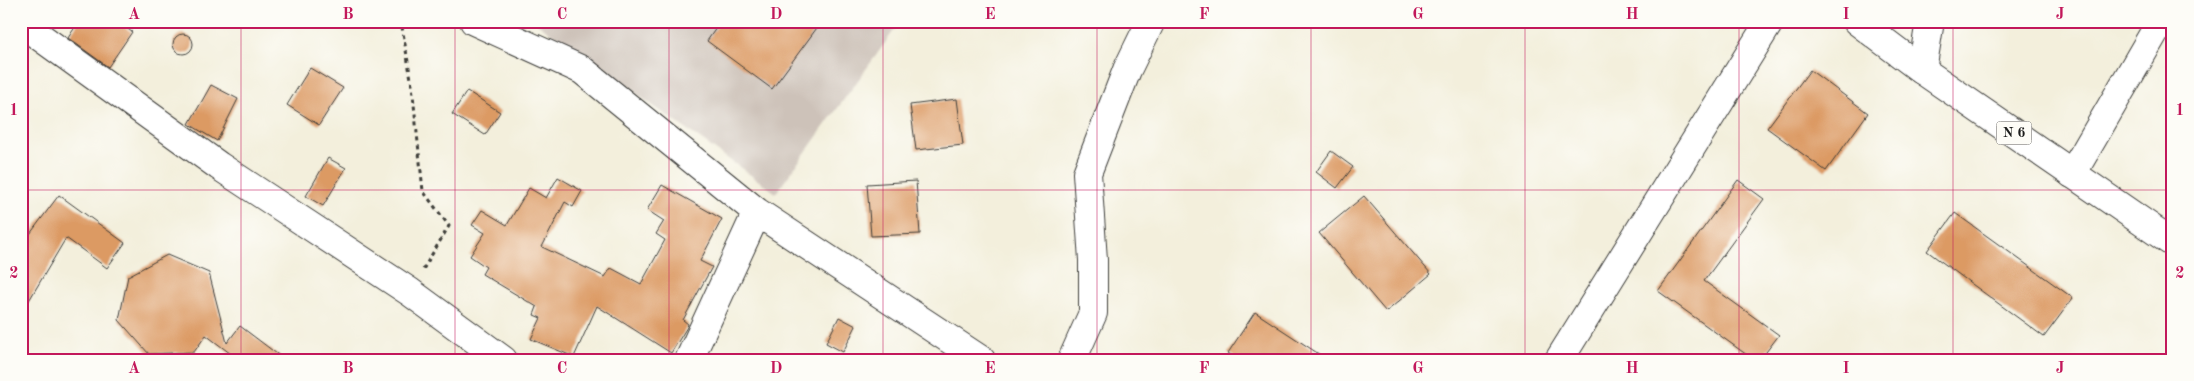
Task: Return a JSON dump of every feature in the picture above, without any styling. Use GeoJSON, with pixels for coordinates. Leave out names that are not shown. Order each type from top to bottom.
{"type":"FeatureCollection","features":[{"type":"Feature","properties":{"kind":"street"},"geometry":{"type":"LineString","coordinates":[[474,21],[582,70],[757,212],[981,360]]}},
{"type":"Feature","properties":{"kind":"street"},"geometry":{"type":"LineString","coordinates":[[1072,360],[1093,313],[1087,172],[1127,70],[1151,21]]}},
{"type":"Feature","properties":{"kind":"street"},"geometry":{"type":"LineString","coordinates":[[1559,360],[1770,21]]}},
{"type":"Feature","properties":{"kind":"street","name":"N 6"},"geometry":{"type":"LineString","coordinates":[[1857,21],[1922,70],[2173,242]]}},
{"type":"Feature","properties":{"kind":"street"},"geometry":{"type":"LineString","coordinates":[[1922,70],[1930,21]]}},
{"type":"Feature","properties":{"kind":"street"},"geometry":{"type":"LineString","coordinates":[[2072,174],[2161,21]]}},
{"type":"Feature","properties":{"kind":"street"},"geometry":{"type":"LineString","coordinates":[[21,23],[219,166],[410,292],[504,360]]}},
{"type":"Feature","properties":{"kind":"street"},"geometry":{"type":"LineString","coordinates":[[689,360],[757,212]]}},
{"type":"Feature","properties":{"kind":"path"},"geometry":{"type":"LineString","coordinates":[[396,21],[402,27],[412,85],[423,191],[449,226],[410,292]]}},
{"type":"Feature","properties":{"kind":"shaded area"},"geometry":{"type":"Polygon","coordinates":[[[534,21],[901,21],[776,193],[534,21]]]}},
{"type":"Feature","properties":{"kind":"building"},"geometry":{"type":"Polygon","coordinates":[[[79,21],[116,21],[132,32],[108,67],[68,38],[79,21]]]}},
{"type":"Feature","properties":{"kind":"building"},"geometry":{"type":"Polygon","coordinates":[[[721,21],[822,21],[772,89],[707,41],[721,21]]]}},
{"type":"Feature","properties":{"kind":"building"},"geometry":{"type":"Polygon","coordinates":[[[179,34],[187,34],[193,40],[193,48],[187,54],[179,54],[173,48],[173,40],[179,34]]]}},
{"type":"Feature","properties":{"kind":"building"},"geometry":{"type":"Polygon","coordinates":[[[310,68],[343,88],[319,125],[287,105],[310,68]]]}},
{"type":"Feature","properties":{"kind":"building"},"geometry":{"type":"Polygon","coordinates":[[[1810,70],[1868,113],[1826,171],[1767,128],[1810,70]]]}},
{"type":"Feature","properties":{"kind":"building"},"geometry":{"type":"Polygon","coordinates":[[[211,85],[238,99],[217,141],[189,124],[211,85]]]}},
{"type":"Feature","properties":{"kind":"building"},"geometry":{"type":"Polygon","coordinates":[[[467,91],[500,112],[485,135],[452,114],[467,91]]]}},
{"type":"Feature","properties":{"kind":"building"},"geometry":{"type":"Polygon","coordinates":[[[957,99],[963,145],[916,150],[910,105],[957,99]]]}},
{"type":"Feature","properties":{"kind":"building"},"geometry":{"type":"Polygon","coordinates":[[[1331,151],[1353,167],[1337,188],[1316,172],[1331,151]]]}},
{"type":"Feature","properties":{"kind":"building"},"geometry":{"type":"Polygon","coordinates":[[[328,158],[346,168],[323,206],[306,196],[328,158]]]}},
{"type":"Feature","properties":{"kind":"building"},"geometry":{"type":"Polygon","coordinates":[[[558,177],[582,191],[573,207],[565,202],[542,247],[605,277],[611,268],[641,284],[665,240],[656,234],[664,221],[647,210],[662,185],[722,219],[700,261],[712,267],[683,320],[688,324],[687,327],[671,353],[597,306],[574,357],[531,339],[541,318],[534,315],[537,307],[482,274],[486,267],[470,256],[485,233],[472,225],[482,210],[507,225],[529,188],[546,198],[558,177]]]}},
{"type":"Feature","properties":{"kind":"building"},"geometry":{"type":"Polygon","coordinates":[[[1738,180],[1764,199],[1704,281],[1779,335],[1760,360],[1754,360],[1658,291],[1738,180]]]}},
{"type":"Feature","properties":{"kind":"building"},"geometry":{"type":"Polygon","coordinates":[[[916,181],[920,234],[871,236],[867,184],[916,181]]]}},
{"type":"Feature","properties":{"kind":"building"},"geometry":{"type":"Polygon","coordinates":[[[59,195],[125,243],[107,268],[66,238],[21,314],[21,246],[59,195]]]}},
{"type":"Feature","properties":{"kind":"building"},"geometry":{"type":"Polygon","coordinates":[[[1364,196],[1431,274],[1386,312],[1319,233],[1364,196]]]}},
{"type":"Feature","properties":{"kind":"building"},"geometry":{"type":"Polygon","coordinates":[[[1955,213],[2073,298],[2044,337],[1927,251],[1955,213]]]}},
{"type":"Feature","properties":{"kind":"building"},"geometry":{"type":"Polygon","coordinates":[[[167,255],[209,273],[227,343],[240,326],[285,360],[239,360],[206,335],[194,352],[149,354],[119,320],[128,276],[167,255]]]}},
{"type":"Feature","properties":{"kind":"building"},"geometry":{"type":"Polygon","coordinates":[[[1255,312],[1328,360],[1238,360],[1228,353],[1255,312]]]}},
{"type":"Feature","properties":{"kind":"building"},"geometry":{"type":"Polygon","coordinates":[[[839,317],[856,326],[843,352],[826,343],[839,317]]]}}]}
